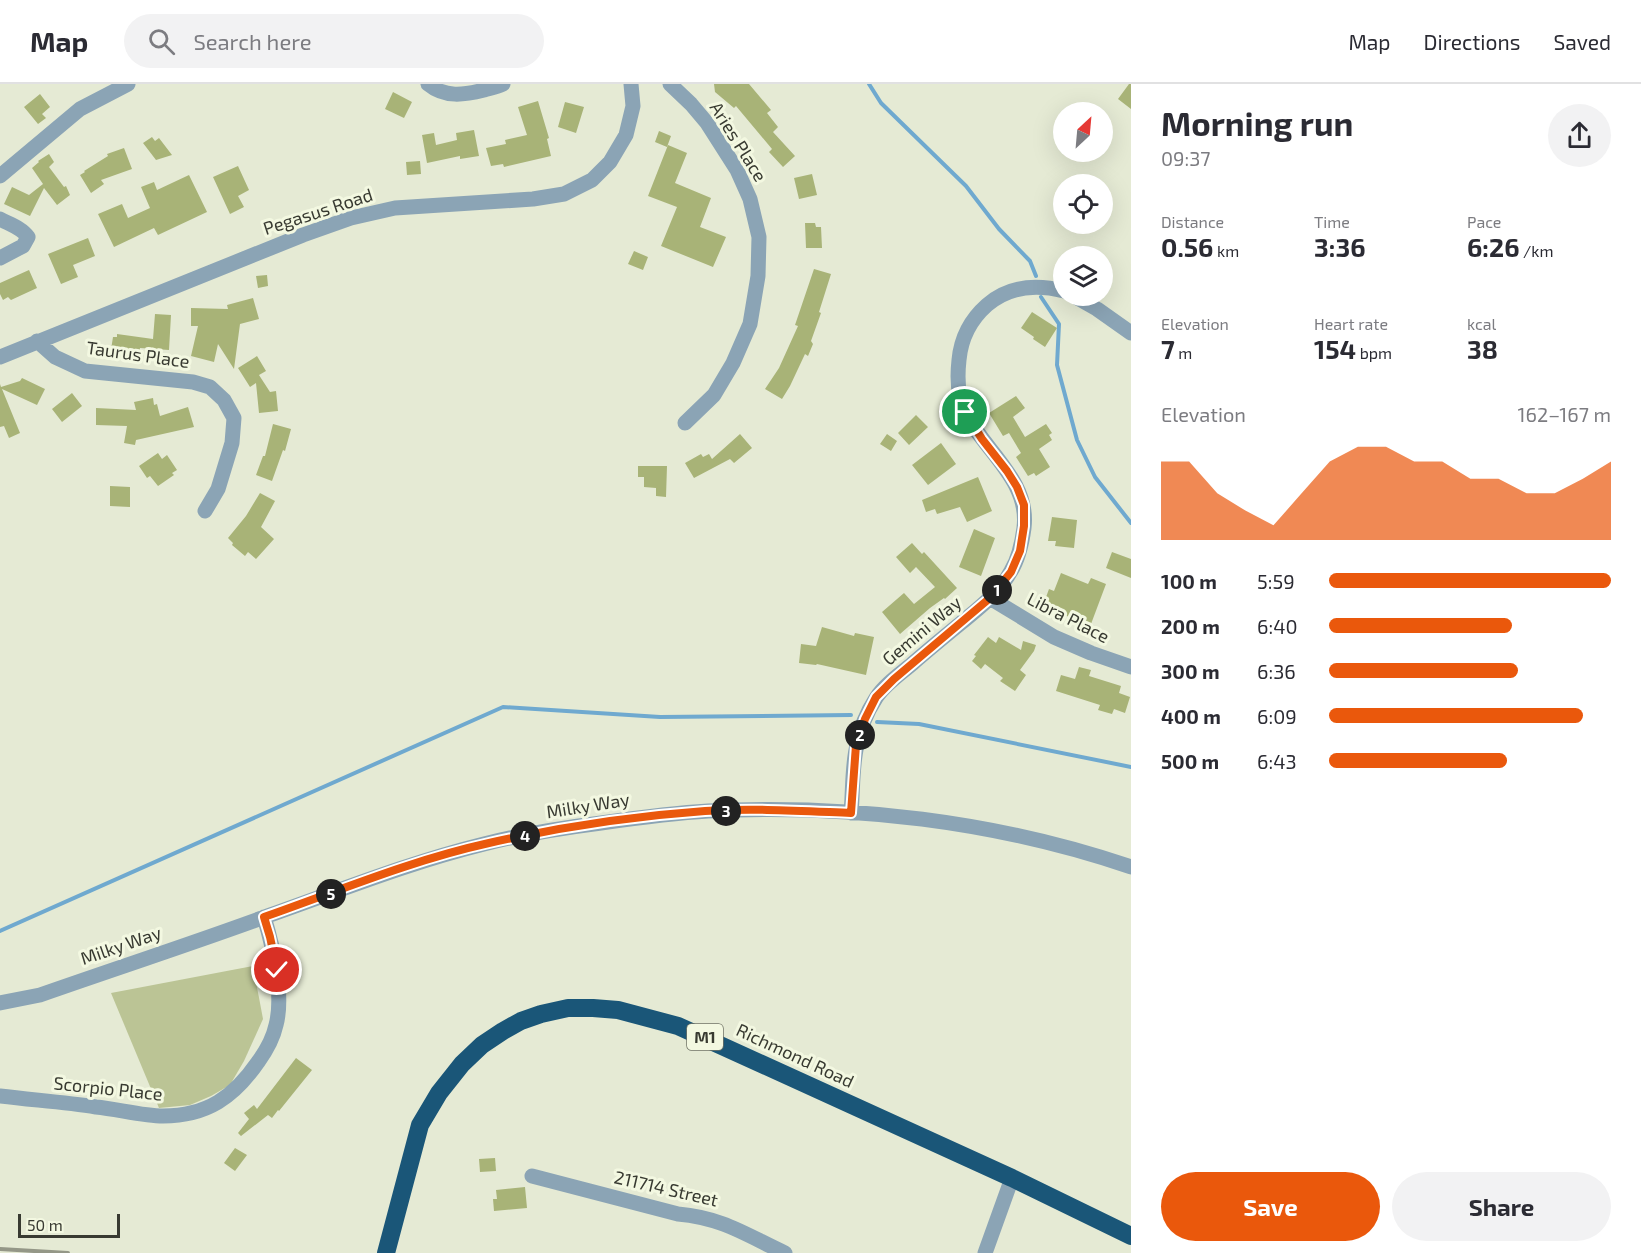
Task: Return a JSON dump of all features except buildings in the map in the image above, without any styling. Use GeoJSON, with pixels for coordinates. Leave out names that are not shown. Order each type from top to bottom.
{"type":"FeatureCollection","features":[{"type":"Feature","properties":{"kind":"highway","name":"Richmond Road"},"geometry":{"type":"LineString","coordinates":[[386,1253],[420,1125],[439,1093],[462,1064],[503,1031],[540,1014],[568,1008],[618,1010],[678,1026],[1012,1178],[1131,1236]]}},
{"type":"Feature","properties":{"kind":"street"},"geometry":{"type":"LineString","coordinates":[[0,176],[80,109],[128,84]]}},
{"type":"Feature","properties":{"kind":"street"},"geometry":{"type":"LineString","coordinates":[[428,84],[453,95],[503,84]]}},
{"type":"Feature","properties":{"kind":"street","name":"Pegasus Road"},"geometry":{"type":"LineString","coordinates":[[0,357],[303,234],[351,218],[395,208],[533,200],[564,194],[592,180],[610,162],[626,135],[633,106],[631,84]]}},
{"type":"Feature","properties":{"kind":"street","name":"Aries Place"},"geometry":{"type":"LineString","coordinates":[[670,84],[707,123],[737,170],[750,199],[759,237],[758,276],[750,324],[733,363],[714,395],[685,423]]}},
{"type":"Feature","properties":{"kind":"street"},"geometry":{"type":"LineString","coordinates":[[0,219],[28,237],[23,246],[0,258]]}},
{"type":"Feature","properties":{"kind":"street","name":"Gemini Way"},"geometry":{"type":"LineString","coordinates":[[851,813],[856,745],[876,697],[990,598],[1011,572],[1020,551],[1024,526],[1024,505],[1007,471],[982,439],[965,412],[959,392],[957,375],[963,338],[975,315],[996,297],[1012,290],[1029,287],[1053,288]]}},
{"type":"Feature","properties":{"kind":"street"},"geometry":{"type":"LineString","coordinates":[[1092,306],[1131,333]]}},
{"type":"Feature","properties":{"kind":"street","name":"Taurus Place"},"geometry":{"type":"LineString","coordinates":[[37,341],[55,357],[86,371],[193,382],[210,387],[224,400],[234,418],[232,443],[218,489],[205,512]]}},
{"type":"Feature","properties":{"kind":"street","name":"Libra Place"},"geometry":{"type":"LineString","coordinates":[[990,598],[1054,637],[1131,667]]}},
{"type":"Feature","properties":{"kind":"street","name":"Milky Way"},"geometry":{"type":"LineString","coordinates":[[0,1003],[40,994],[399,869],[460,850],[559,829],[647,816],[706,811],[778,810],[851,813],[938,821],[1090,853],[1131,867]]}},
{"type":"Feature","properties":{"kind":"street","name":"Scorpio Place"},"geometry":{"type":"LineString","coordinates":[[0,1096],[163,1116],[203,1110],[218,1103],[234,1092],[252,1071],[268,1048],[276,1025],[279,1009],[277,970],[264,917]]}},
{"type":"Feature","properties":{"kind":"street","name":"211714 Street"},"geometry":{"type":"LineString","coordinates":[[532,1176],[678,1215],[713,1220],[736,1228],[785,1253]]}},
{"type":"Feature","properties":{"kind":"street"},"geometry":{"type":"LineString","coordinates":[[985,1253],[1012,1178]]}},
{"type":"Feature","properties":{"kind":"green space"},"geometry":{"type":"Polygon","coordinates":[[[253,966],[263,1019],[230,1085],[190,1105],[159,1108],[111,993],[253,966]]]}},
{"type":"Feature","properties":{"kind":"waterway"},"geometry":{"type":"LineString","coordinates":[[869,84],[881,103],[966,186],[999,229],[1030,261],[1036,276]]}},
{"type":"Feature","properties":{"kind":"waterway"},"geometry":{"type":"LineString","coordinates":[[1041,297],[1059,324],[1057,365],[1077,440],[1095,477],[1131,523]]}},
{"type":"Feature","properties":{"kind":"waterway"},"geometry":{"type":"LineString","coordinates":[[0,931],[503,707],[660,717],[851,715]]}},
{"type":"Feature","properties":{"kind":"waterway"},"geometry":{"type":"LineString","coordinates":[[877,722],[919,724],[1131,767]]}},
{"type":"Feature","properties":{"kind":"railway"},"geometry":{"type":"LineString","coordinates":[[0,1249],[68,1253]]}},
{"type":"Feature","properties":{"kind":"route"},"geometry":{"type":"LineString","coordinates":[[277,970],[264,917],[460,850],[559,829],[647,816],[706,811],[778,810],[851,813],[856,745],[876,697],[990,598],[1011,572],[1020,551],[1024,526],[1024,505],[1017,487],[965,412]]}}]}
